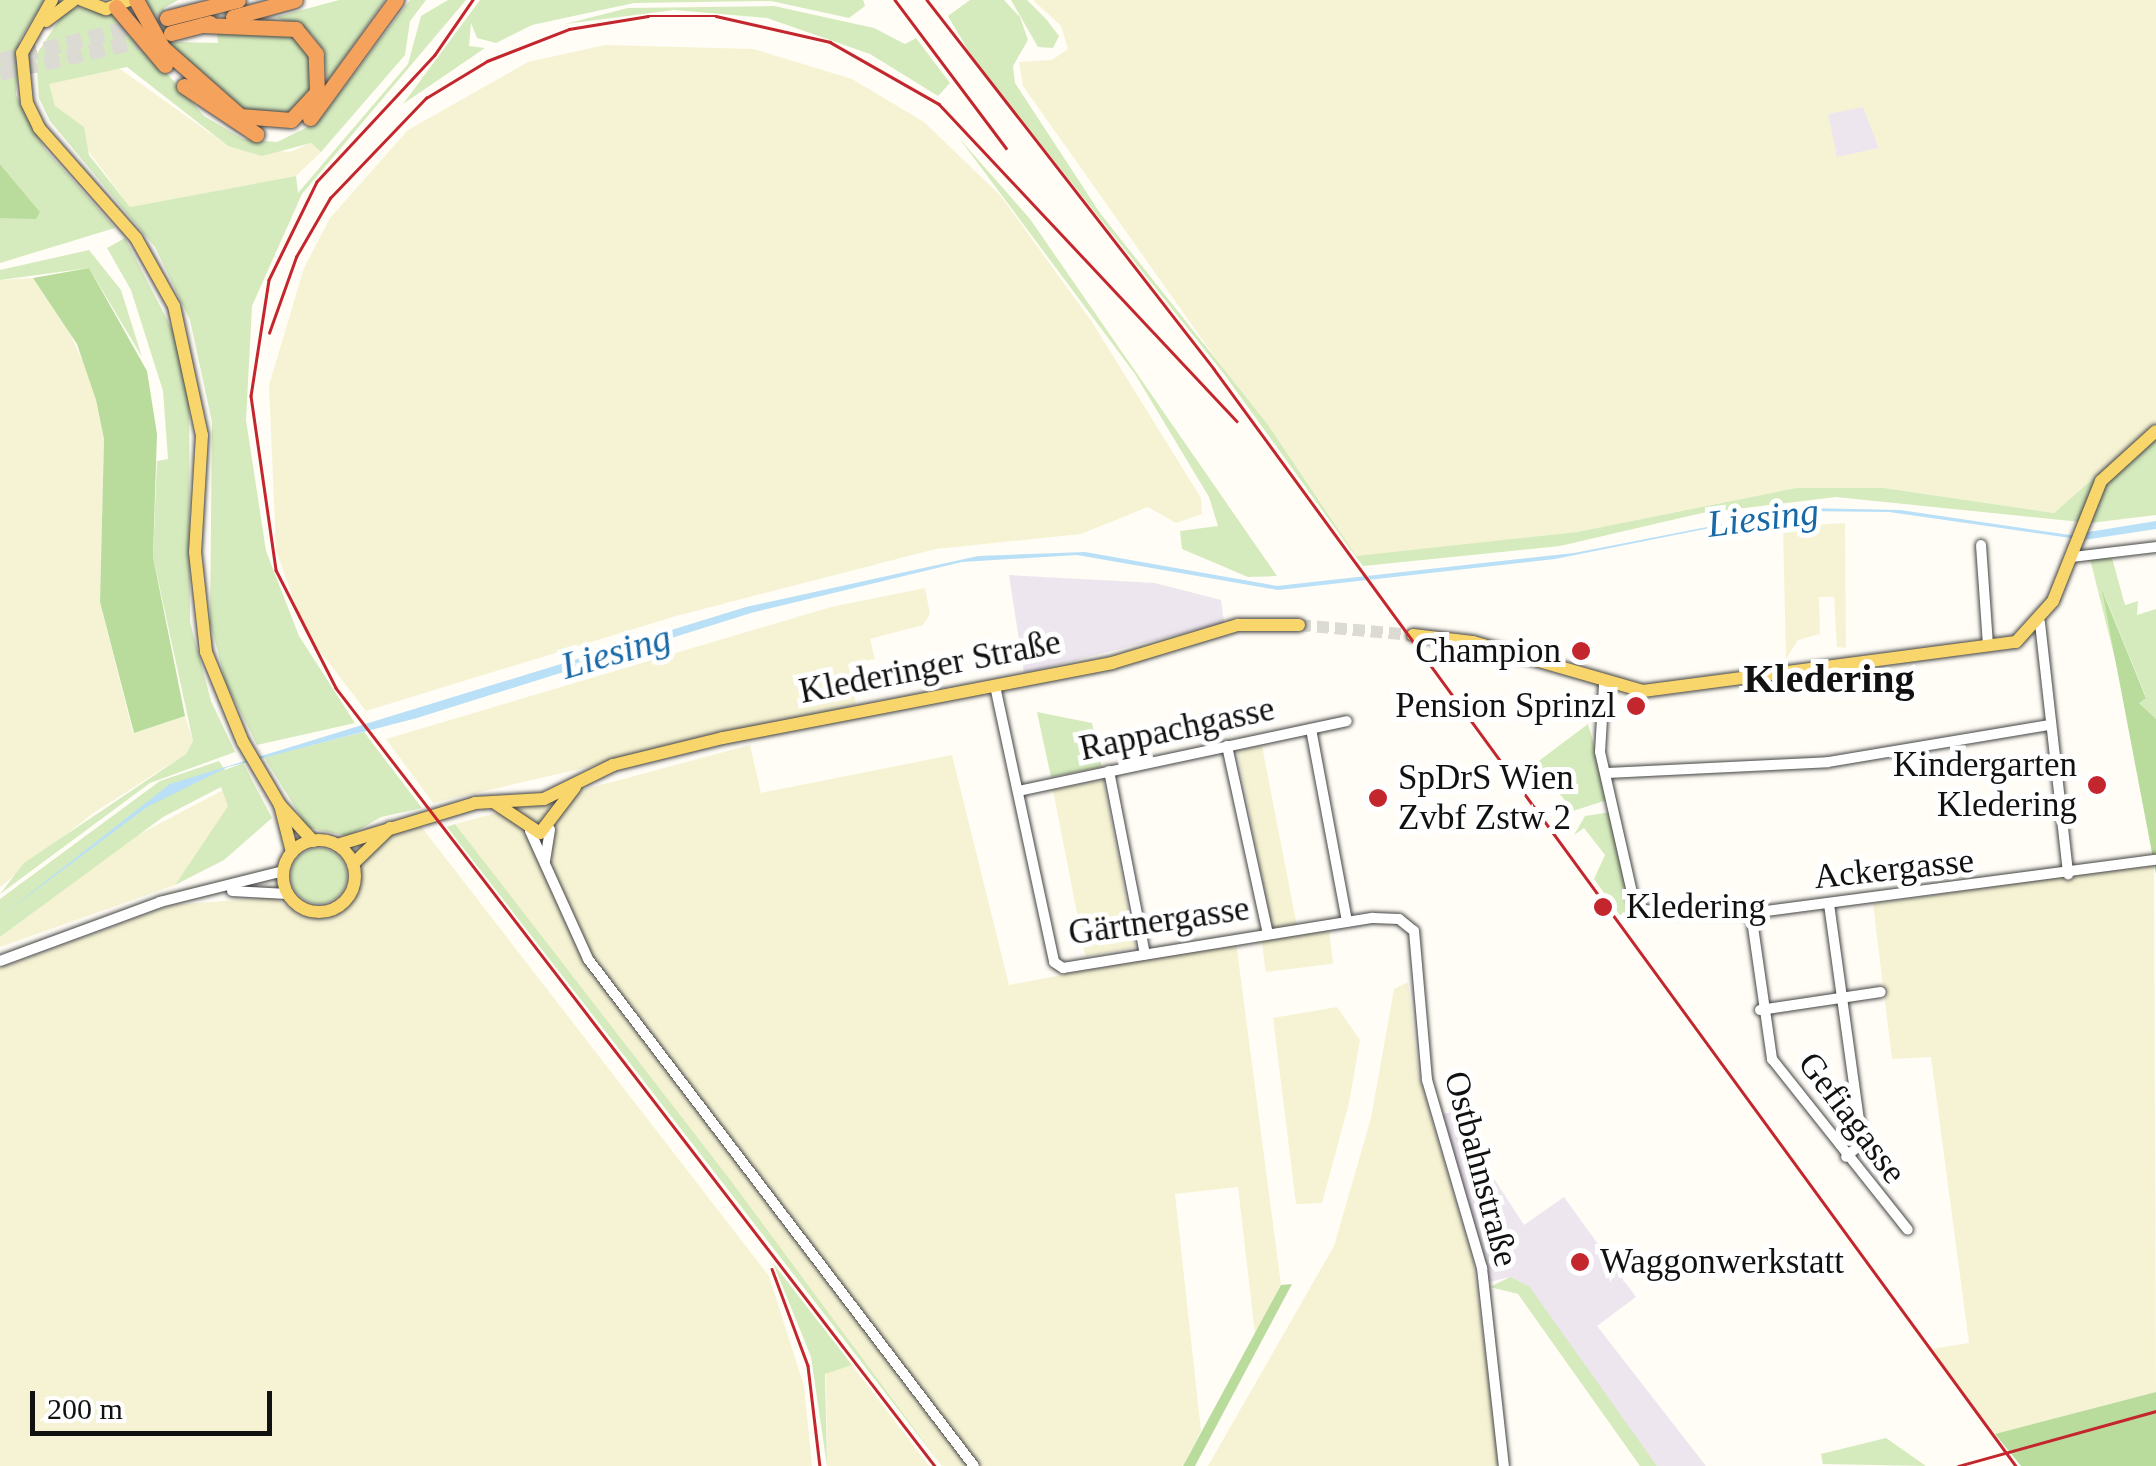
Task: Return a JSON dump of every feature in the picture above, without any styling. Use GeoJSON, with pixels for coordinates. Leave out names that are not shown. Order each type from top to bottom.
{"type":"FeatureCollection","features":[{"type":"Feature","properties":{"kind":"highway"},"geometry":{"type":"LineString","coordinates":[[127,2],[162,47],[240,116],[274,124],[306,109],[320,72],[306,36],[278,24],[169,26],[224,2],[238,0]]}},
{"type":"Feature","properties":{"kind":"highway"},"geometry":{"type":"LineString","coordinates":[[202,25],[295,0]]}},
{"type":"Feature","properties":{"kind":"highway"},"geometry":{"type":"LineString","coordinates":[[127,2],[204,104],[235,126],[276,134],[312,117],[396,0]]}},
{"type":"Feature","properties":{"kind":"main road"},"geometry":{"type":"LineString","coordinates":[[52,0],[29,32],[20,71],[32,116],[156,268],[188,346],[202,434],[200,620],[216,684],[243,742],[291,826],[292,852],[283,870],[287,894],[310,912],[334,909],[354,888],[353,864],[337,845]]}},
{"type":"Feature","properties":{"kind":"main road"},"geometry":{"type":"LineString","coordinates":[[62,152],[36,106],[28,70],[39,30],[74,0]]}},
{"type":"Feature","properties":{"kind":"main road"},"geometry":{"type":"LineString","coordinates":[[82,0],[127,2]]}},
{"type":"Feature","properties":{"kind":"main road"},"geometry":{"type":"LineString","coordinates":[[1414,635],[1473,642],[1604,685],[1643,691],[2016,642],[2040,623],[2072,555],[2082,522],[2111,467],[2156,431]]}},
{"type":"Feature","properties":{"kind":"main road","name":"Klederinger Straße"},"geometry":{"type":"LineString","coordinates":[[529,800],[544,799],[575,787],[613,765],[723,738],[1112,663],[1226,628],[1300,625]]}},
{"type":"Feature","properties":{"kind":"main road"},"geometry":{"type":"LineString","coordinates":[[494,803],[521,819],[530,831],[553,824],[575,787]]}},
{"type":"Feature","properties":{"kind":"main road"},"geometry":{"type":"LineString","coordinates":[[544,799],[553,824]]}},
{"type":"Feature","properties":{"kind":"main road"},"geometry":{"type":"LineString","coordinates":[[291,826],[313,840],[337,845],[392,826],[494,803],[529,800],[521,819]]}},
{"type":"Feature","properties":{"kind":"main road"},"geometry":{"type":"LineString","coordinates":[[353,864],[392,826]]}},
{"type":"Feature","properties":{"kind":"main road"},"geometry":{"type":"LineString","coordinates":[[292,852],[313,840]]}},
{"type":"Feature","properties":{"kind":"street"},"geometry":{"type":"LineString","coordinates":[[1981,546],[1988,646]]}},
{"type":"Feature","properties":{"kind":"street"},"geometry":{"type":"LineString","coordinates":[[2072,555],[2156,547]]}},
{"type":"Feature","properties":{"kind":"street"},"geometry":{"type":"LineString","coordinates":[[2040,623],[2038,655],[2068,874]]}},
{"type":"Feature","properties":{"kind":"street"},"geometry":{"type":"LineString","coordinates":[[2016,642],[2038,655]]}},
{"type":"Feature","properties":{"kind":"street"},"geometry":{"type":"LineString","coordinates":[[1604,685],[1598,727],[1607,772],[1828,762],[2048,725]]}},
{"type":"Feature","properties":{"kind":"street","name":"Gärtnergasse"},"geometry":{"type":"LineString","coordinates":[[995,686],[1054,962],[1062,968],[1372,918]]}},
{"type":"Feature","properties":{"kind":"street","name":"Rappachgasse"},"geometry":{"type":"LineString","coordinates":[[1018,791],[1347,722]]}},
{"type":"Feature","properties":{"kind":"street"},"geometry":{"type":"LineString","coordinates":[[1312,729],[1348,922]]}},
{"type":"Feature","properties":{"kind":"street"},"geometry":{"type":"LineString","coordinates":[[1227,746],[1268,934]]}},
{"type":"Feature","properties":{"kind":"street"},"geometry":{"type":"LineString","coordinates":[[1110,771],[1145,954]]}},
{"type":"Feature","properties":{"kind":"street","name":"Ackergasse"},"geometry":{"type":"LineString","coordinates":[[1607,772],[1636,910],[1751,912],[2156,860]]}},
{"type":"Feature","properties":{"kind":"street"},"geometry":{"type":"LineString","coordinates":[[546,862],[553,824]]}},
{"type":"Feature","properties":{"kind":"street"},"geometry":{"type":"LineString","coordinates":[[530,831],[546,862],[564,917],[603,980],[974,1466]]}},
{"type":"Feature","properties":{"kind":"street"},"geometry":{"type":"LineString","coordinates":[[0,961],[160,902],[222,889],[283,870]]}},
{"type":"Feature","properties":{"kind":"street"},"geometry":{"type":"LineString","coordinates":[[222,889],[287,894]]}},
{"type":"Feature","properties":{"kind":"street"},"geometry":{"type":"LineString","coordinates":[[1830,904],[1862,1143],[1846,1157]]}},
{"type":"Feature","properties":{"kind":"street","name":"Gefiagasse"},"geometry":{"type":"LineString","coordinates":[[1751,912],[1760,1010],[1772,1059],[1846,1157],[1908,1230]]}},
{"type":"Feature","properties":{"kind":"street","name":"Ostbahnstraße"},"geometry":{"type":"LineString","coordinates":[[1372,918],[1398,919],[1416,936],[1426,1080],[1482,1268],[1504,1466]]}},
{"type":"Feature","properties":{"kind":"street"},"geometry":{"type":"LineString","coordinates":[[1760,1010],[1881,992]]}},
{"type":"Feature","properties":{"kind":"shaded area"},"geometry":{"type":"Polygon","coordinates":[[[1033,0],[2156,0],[2156,423],[2054,513],[1884,488],[1796,488],[1577,532],[1356,557],[1023,86],[1019,62],[1052,60],[1068,49],[1061,26],[1033,0]],[[1863,107],[1828,114],[1837,157],[1879,148],[1863,107]]]}},
{"type":"Feature","properties":{"kind":"shaded area"},"geometry":{"type":"Polygon","coordinates":[[[605,45],[754,49],[852,79],[924,122],[1000,195],[1092,322],[1201,498],[1202,514],[1176,523],[1148,507],[1081,534],[936,549],[676,616],[366,711],[305,632],[276,550],[269,385],[304,268],[330,218],[408,130],[528,62],[605,45]]]}},
{"type":"Feature","properties":{"kind":"shaded area"},"geometry":{"type":"Polygon","coordinates":[[[116,66],[228,146],[290,152],[311,143],[321,152],[296,176],[130,207],[55,106],[48,84],[116,66]]]}},
{"type":"Feature","properties":{"kind":"shaded area"},"geometry":{"type":"Polygon","coordinates":[[[1863,106],[1879,148],[1836,158],[1827,114],[1863,106]]]}},
{"type":"Feature","properties":{"kind":"shaded area"},"geometry":{"type":"Polygon","coordinates":[[[33,278],[57,307],[91,378],[104,439],[100,602],[133,733],[185,716],[193,741],[186,754],[92,814],[0,887],[0,280],[33,278]]]}},
{"type":"Feature","properties":{"kind":"shaded area"},"geometry":{"type":"Polygon","coordinates":[[[1845,523],[1846,648],[1837,647],[1834,597],[1819,597],[1820,634],[1798,640],[1786,659],[1783,527],[1845,523]]]}},
{"type":"Feature","properties":{"kind":"shaded area"},"geometry":{"type":"Polygon","coordinates":[[[1009,575],[1155,583],[1221,600],[1224,623],[1024,673],[1009,575]]]}},
{"type":"Feature","properties":{"kind":"shaded area"},"geometry":{"type":"Polygon","coordinates":[[[925,588],[930,614],[923,625],[870,639],[875,659],[848,664],[856,705],[433,803],[386,739],[831,607],[925,588]]]}},
{"type":"Feature","properties":{"kind":"shaded area"},"geometry":{"type":"Polygon","coordinates":[[[750,745],[761,793],[952,755],[1009,985],[1236,942],[1281,1285],[1255,1334],[1238,1187],[1175,1194],[1201,1431],[1183,1466],[942,1466],[455,824],[750,745]]]}},
{"type":"Feature","properties":{"kind":"shaded area"},"geometry":{"type":"Polygon","coordinates":[[[1262,746],[1297,925],[1272,929],[1237,751],[1262,746]]]}},
{"type":"Feature","properties":{"kind":"shaded area"},"geometry":{"type":"Polygon","coordinates":[[[1103,780],[1135,947],[1085,957],[1053,790],[1103,780]]]}},
{"type":"Feature","properties":{"kind":"shaded area"},"geometry":{"type":"Polygon","coordinates":[[[227,788],[228,806],[175,885],[0,947],[0,937],[136,836],[227,788]]]}},
{"type":"Feature","properties":{"kind":"shaded area"},"geometry":{"type":"Polygon","coordinates":[[[420,825],[769,1276],[804,1386],[812,1466],[0,1466],[0,968],[172,905],[274,897],[298,915],[326,919],[356,898],[359,863],[386,836],[420,825]]]}},
{"type":"Feature","properties":{"kind":"shaded area"},"geometry":{"type":"Polygon","coordinates":[[[2154,863],[2156,1392],[1995,1434],[1931,1349],[1969,1343],[1931,1057],[1892,1059],[1873,904],[2154,863]]]}},
{"type":"Feature","properties":{"kind":"shaded area"},"geometry":{"type":"Polygon","coordinates":[[[1329,930],[1333,964],[1266,972],[1262,938],[1329,930]]]}},
{"type":"Feature","properties":{"kind":"shaded area"},"geometry":{"type":"Polygon","coordinates":[[[1408,982],[1419,1077],[1473,1260],[1500,1466],[1208,1466],[1334,1246],[1371,1118],[1394,989],[1408,982]]]}},
{"type":"Feature","properties":{"kind":"shaded area"},"geometry":{"type":"Polygon","coordinates":[[[1337,1007],[1360,1040],[1349,1103],[1322,1203],[1296,1204],[1273,1018],[1337,1007]]]}},
{"type":"Feature","properties":{"kind":"shaded area"},"geometry":{"type":"Polygon","coordinates":[[[1451,1112],[1524,1225],[1564,1197],[1636,1297],[1597,1326],[1706,1466],[1657,1466],[1510,1277],[1489,1282],[1438,1116],[1451,1112]]]}},
{"type":"Feature","properties":{"kind":"shaded area"},"geometry":{"type":"Polygon","coordinates":[[[852,1365],[929,1466],[827,1466],[826,1373],[852,1365]]]}},
{"type":"Feature","properties":{"kind":"green space"},"geometry":{"type":"Polygon","coordinates":[[[0,0],[44,0],[19,41],[16,95],[44,148],[115,228],[0,263],[0,218],[40,212],[0,164],[0,0]]]}},
{"type":"Feature","properties":{"kind":"green space"},"geometry":{"type":"Polygon","coordinates":[[[143,0],[178,0],[164,8],[173,42],[218,43],[217,33],[279,27],[306,44],[315,87],[293,116],[252,117],[168,46],[143,0]]]}},
{"type":"Feature","properties":{"kind":"green space"},"geometry":{"type":"Polygon","coordinates":[[[339,0],[385,0],[327,82],[325,52],[312,34],[276,17],[339,0]]]}},
{"type":"Feature","properties":{"kind":"green space"},"geometry":{"type":"Polygon","coordinates":[[[410,0],[426,0],[410,21],[405,55],[321,152],[311,143],[262,156],[228,146],[127,67],[49,84],[55,106],[84,127],[89,155],[130,207],[296,176],[298,193],[408,64],[421,16],[448,0],[466,0],[302,194],[252,306],[246,420],[266,551],[299,636],[355,723],[257,745],[226,683],[210,622],[212,422],[190,320],[155,247],[50,121],[39,98],[36,55],[63,14],[78,7],[115,14],[204,116],[243,139],[277,142],[318,122],[410,0]]]}},
{"type":"Feature","properties":{"kind":"green space"},"geometry":{"type":"Polygon","coordinates":[[[480,0],[863,0],[865,6],[849,18],[771,1],[634,3],[532,25],[496,43],[477,38],[471,23],[469,46],[485,48],[403,104],[480,0]]]}},
{"type":"Feature","properties":{"kind":"green space"},"geometry":{"type":"Polygon","coordinates":[[[970,0],[1004,0],[1020,17],[1028,40],[1013,66],[1015,83],[1100,213],[1268,425],[1356,556],[1577,532],[1796,488],[1884,488],[2054,513],[2156,423],[2156,515],[2090,523],[1836,497],[1702,513],[1560,546],[1363,566],[1224,374],[975,62],[948,16],[970,0]]]}},
{"type":"Feature","properties":{"kind":"green space"},"geometry":{"type":"Polygon","coordinates":[[[1011,0],[1027,0],[1046,19],[1059,36],[1053,48],[1038,47],[1011,0]]]}},
{"type":"Feature","properties":{"kind":"green space"},"geometry":{"type":"Polygon","coordinates":[[[774,6],[874,28],[905,44],[916,38],[950,83],[938,96],[870,54],[767,18],[674,10],[565,24],[628,8],[774,6]]]}},
{"type":"Feature","properties":{"kind":"green space"},"geometry":{"type":"Polygon","coordinates":[[[959,138],[1030,219],[1277,576],[1248,577],[1182,549],[1180,531],[1218,526],[1209,497],[1135,374],[959,138]]]}},
{"type":"Feature","properties":{"kind":"green space"},"geometry":{"type":"Polygon","coordinates":[[[0,164],[40,212],[36,219],[0,218],[0,164]]]}},
{"type":"Feature","properties":{"kind":"green space"},"geometry":{"type":"Polygon","coordinates":[[[125,238],[174,333],[189,396],[190,622],[211,701],[235,752],[150,783],[0,894],[24,863],[186,754],[193,741],[153,557],[157,461],[168,459],[163,391],[131,290],[107,248],[125,238]]]}},
{"type":"Feature","properties":{"kind":"green space"},"geometry":{"type":"Polygon","coordinates":[[[89,250],[121,290],[142,357],[89,268],[0,280],[0,270],[89,250]]]}},
{"type":"Feature","properties":{"kind":"green space"},"geometry":{"type":"Polygon","coordinates":[[[89,268],[147,371],[157,434],[153,557],[185,716],[134,733],[100,602],[104,439],[96,400],[77,344],[33,278],[89,268]]]}},
{"type":"Feature","properties":{"kind":"green space"},"geometry":{"type":"Polygon","coordinates":[[[2112,558],[2125,605],[2138,601],[2137,615],[2156,609],[2156,719],[2138,702],[2146,697],[2104,594],[2126,703],[2090,559],[2112,558]]]}},
{"type":"Feature","properties":{"kind":"green space"},"geometry":{"type":"Polygon","coordinates":[[[2102,590],[2146,698],[2139,703],[2156,719],[2156,874],[2102,590]]]}},
{"type":"Feature","properties":{"kind":"green space"},"geometry":{"type":"Polygon","coordinates":[[[1037,712],[1092,723],[1102,767],[1051,777],[1037,712]]]}},
{"type":"Feature","properties":{"kind":"green space"},"geometry":{"type":"Polygon","coordinates":[[[1588,724],[1610,799],[1573,811],[1536,763],[1588,724]]]}},
{"type":"Feature","properties":{"kind":"green space"},"geometry":{"type":"Polygon","coordinates":[[[364,732],[422,808],[381,817],[348,836],[308,828],[264,757],[364,732]]]}},
{"type":"Feature","properties":{"kind":"green space"},"geometry":{"type":"Polygon","coordinates":[[[219,761],[225,770],[243,763],[272,818],[224,860],[175,885],[228,806],[221,787],[163,817],[0,937],[0,899],[160,781],[219,761]]]}},
{"type":"Feature","properties":{"kind":"green space"},"geometry":{"type":"Polygon","coordinates":[[[1611,812],[1631,914],[1620,915],[1594,879],[1605,855],[1584,828],[1574,835],[1585,816],[1611,812]]]}},
{"type":"Feature","properties":{"kind":"green space"},"geometry":{"type":"Polygon","coordinates":[[[455,824],[728,1177],[942,1466],[447,827],[455,824]]]}},
{"type":"Feature","properties":{"kind":"green space"},"geometry":{"type":"Polygon","coordinates":[[[319,848],[339,856],[347,876],[339,896],[319,904],[299,896],[291,876],[299,856],[319,848]]]}},
{"type":"Feature","properties":{"kind":"green space"},"geometry":{"type":"Polygon","coordinates":[[[773,1263],[852,1365],[825,1374],[827,1466],[811,1357],[773,1263]]]}},
{"type":"Feature","properties":{"kind":"green space"},"geometry":{"type":"Polygon","coordinates":[[[1510,1277],[1529,1286],[1657,1466],[1640,1466],[1518,1294],[1490,1287],[1510,1277]]]}},
{"type":"Feature","properties":{"kind":"green space"},"geometry":{"type":"Polygon","coordinates":[[[1292,1284],[1195,1466],[1183,1466],[1281,1285],[1292,1284]]]}},
{"type":"Feature","properties":{"kind":"green space"},"geometry":{"type":"Polygon","coordinates":[[[2156,1392],[2156,1466],[2021,1466],[1995,1434],[2156,1392]]]}},
{"type":"Feature","properties":{"kind":"green space"},"geometry":{"type":"Polygon","coordinates":[[[1886,1438],[1926,1466],[1823,1464],[1821,1454],[1886,1438]]]}},
{"type":"Feature","properties":{"kind":"water","name":"Liesing"},"geometry":{"type":"Polygon","coordinates":[[[1805,508],[1900,510],[2070,535],[2156,521],[2156,529],[2084,540],[1889,512],[1795,511],[1555,559],[1278,590],[1077,555],[962,562],[751,613],[417,718],[228,767],[147,807],[0,917],[170,784],[746,607],[978,556],[1085,552],[1277,586],[1574,553],[1805,508]]]}},
{"type":"Feature","properties":{"kind":"tunnel"},"geometry":{"type":"LineString","coordinates":[[0,60],[167,18]]}},
{"type":"Feature","properties":{"kind":"tunnel"},"geometry":{"type":"LineString","coordinates":[[0,73],[152,38]]}},
{"type":"Feature","properties":{"kind":"tunnel"},"geometry":{"type":"LineString","coordinates":[[1299,625],[1413,635]]}},
{"type":"Feature","properties":{"kind":"railway"},"geometry":{"type":"LineString","coordinates":[[473,0],[435,55],[317,182],[269,280],[251,396],[276,570],[336,688],[935,1466]]}},
{"type":"Feature","properties":{"kind":"railway"},"geometry":{"type":"LineString","coordinates":[[895,0],[1006,148]]}},
{"type":"Feature","properties":{"kind":"railway"},"geometry":{"type":"LineString","coordinates":[[927,0],[1214,369],[2016,1466]]}},
{"type":"Feature","properties":{"kind":"railway"},"geometry":{"type":"LineString","coordinates":[[269,333],[296,257],[330,198],[426,98],[487,61],[569,29],[648,16],[716,16],[830,42],[939,104],[1237,421]]}},
{"type":"Feature","properties":{"kind":"railway"},"geometry":{"type":"LineString","coordinates":[[772,1269],[808,1366],[820,1466]]}},
{"type":"Feature","properties":{"kind":"railway"},"geometry":{"type":"LineString","coordinates":[[1958,1466],[2156,1411]]}},
{"type":"Feature","properties":{"kind":"place","name":"Champion"},"geometry":{"type":"Point","coordinates":[1581,651]}},
{"type":"Feature","properties":{"kind":"place","name":"Pension Sprinzl"},"geometry":{"type":"Point","coordinates":[1636,706]}},
{"type":"Feature","properties":{"kind":"place","name":"Kindergarten Kledering"},"geometry":{"type":"Point","coordinates":[2097,785]}},
{"type":"Feature","properties":{"kind":"place","name":"SpDrS Wien Zvbf Zstw 2"},"geometry":{"type":"Point","coordinates":[1378,798]}},
{"type":"Feature","properties":{"kind":"place","name":"Kledering"},"geometry":{"type":"Point","coordinates":[1603,907]}},
{"type":"Feature","properties":{"kind":"place","name":"Waggonwerkstatt"},"geometry":{"type":"Point","coordinates":[1580,1262]}},
{"type":"Feature","properties":{"kind":"district","name":"Kledering"},"geometry":{"type":"Point","coordinates":[1829,679]}}]}
